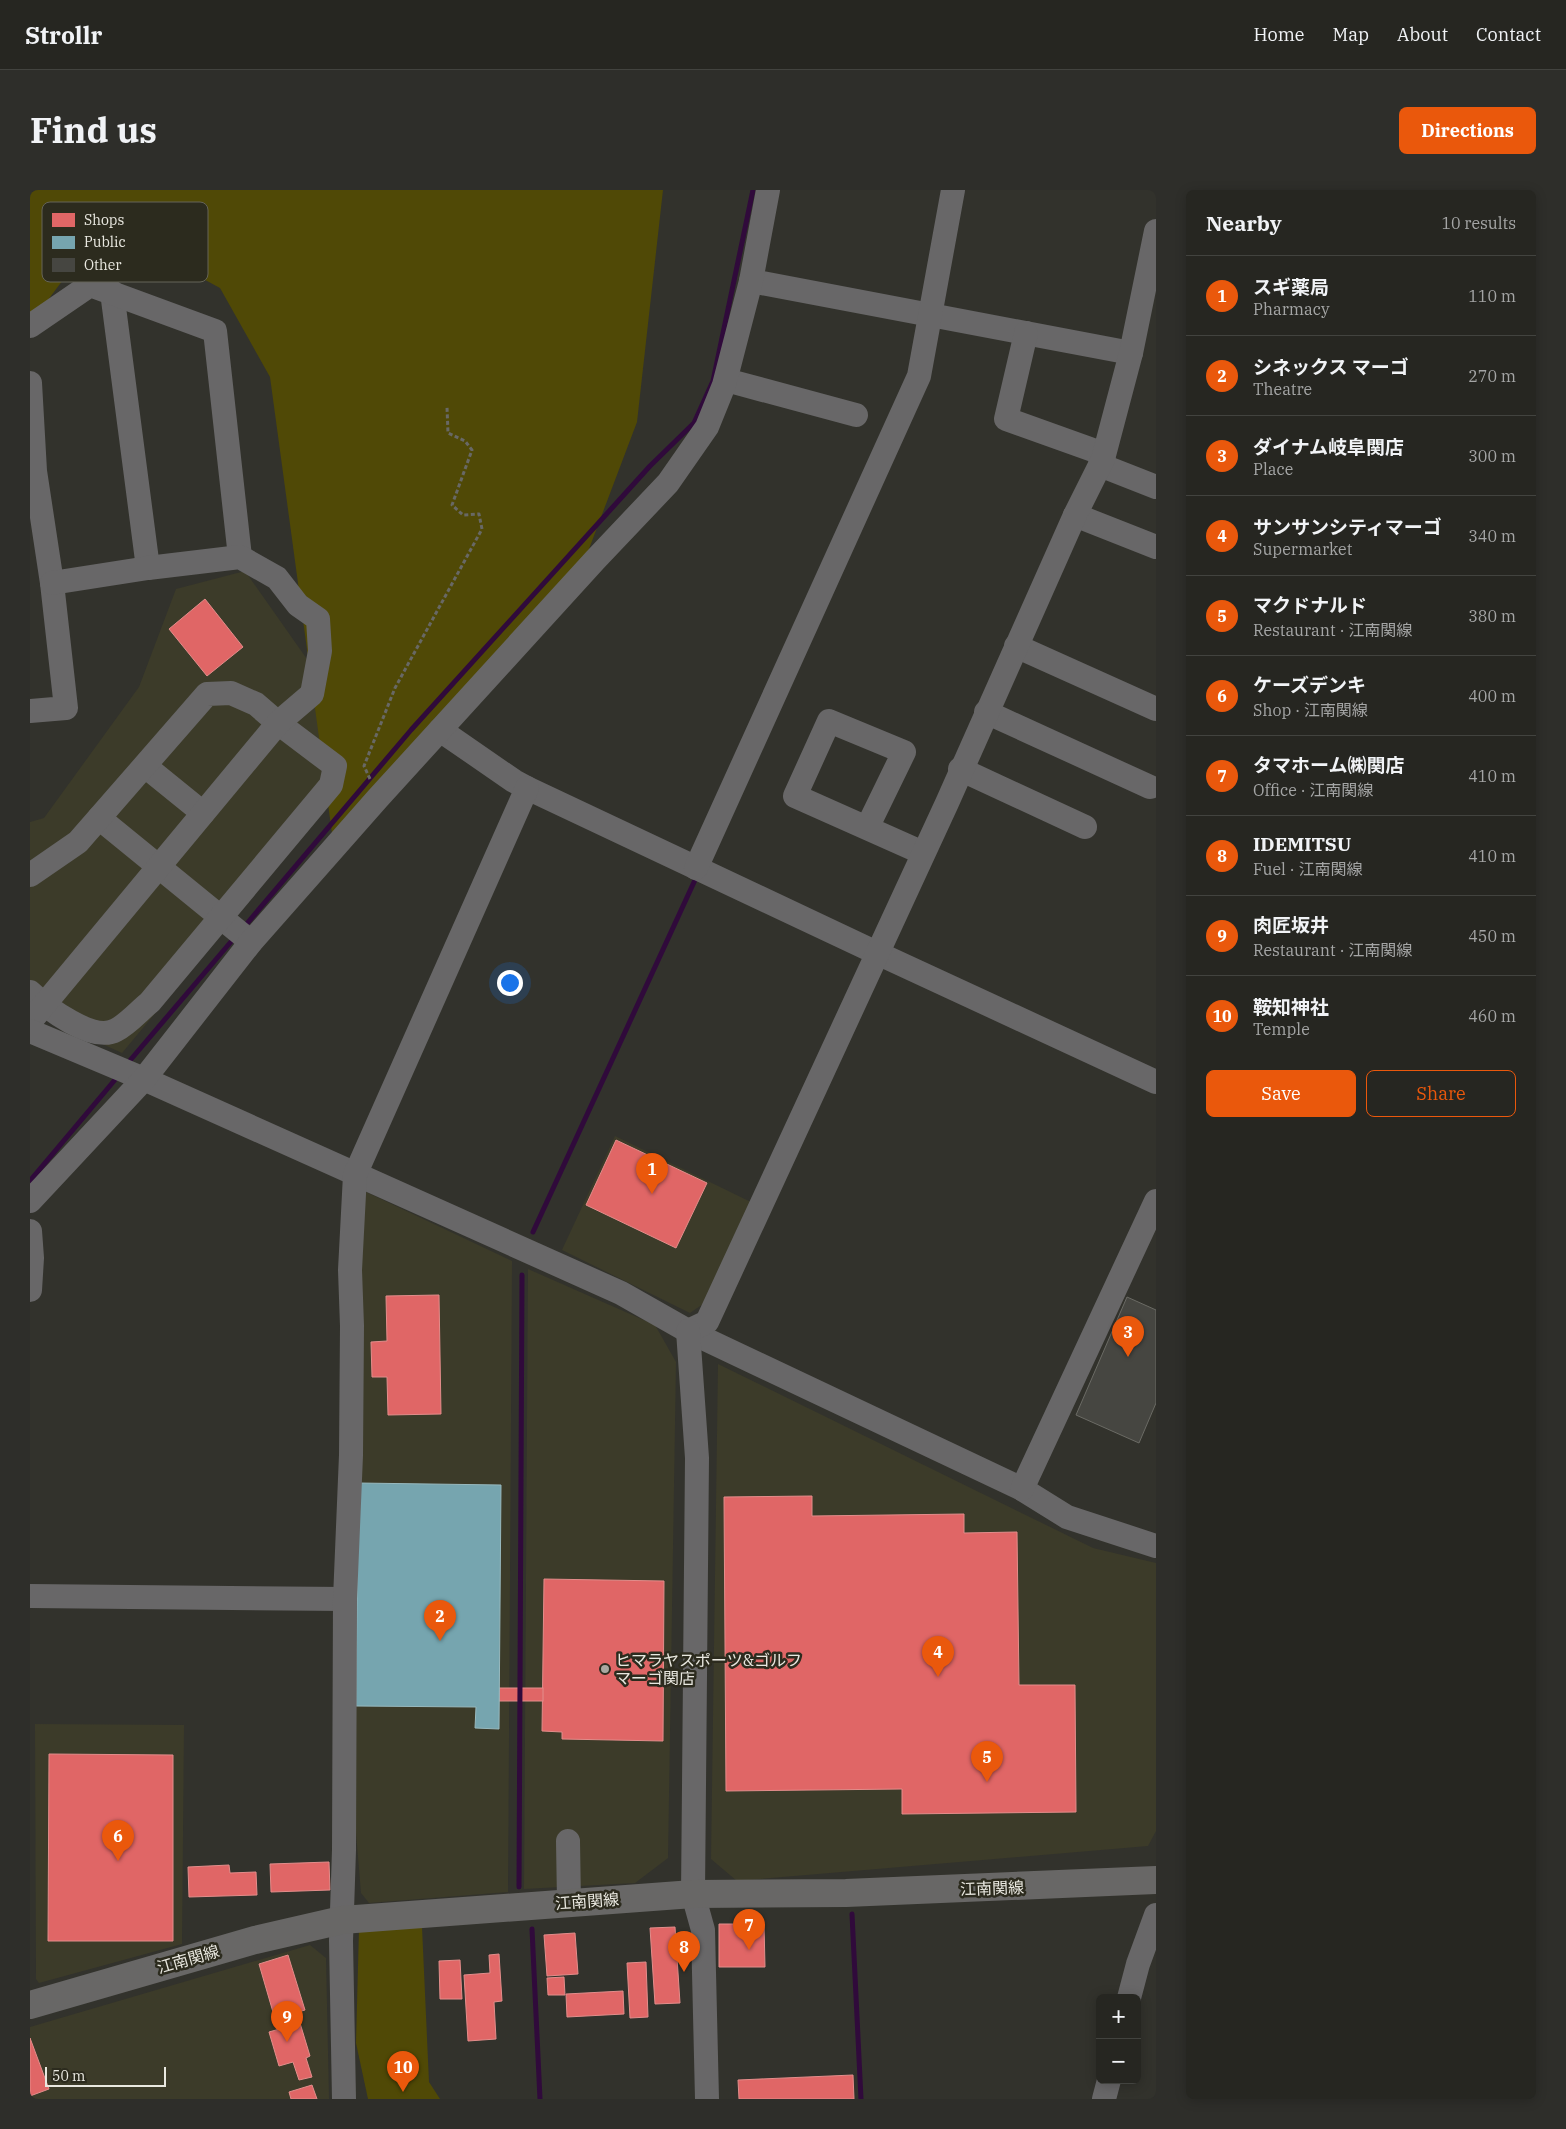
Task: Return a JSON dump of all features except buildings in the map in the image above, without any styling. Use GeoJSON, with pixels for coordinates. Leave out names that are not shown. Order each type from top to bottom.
{"type":"FeatureCollection","features":[{"type":"Feature","properties":{"kind":"main road","name":"江南関線"},"geometry":{"type":"LineString","coordinates":[[30,2005],[255,1940],[342,1920],[693,1894],[856,1893],[1156,1880]]}},
{"type":"Feature","properties":{"kind":"street"},"geometry":{"type":"LineString","coordinates":[[30,1200],[144,1079],[251,942],[378,798],[668,483],[707,426],[726,380],[750,281],[768,190]]}},
{"type":"Feature","properties":{"kind":"street"},"geometry":{"type":"LineString","coordinates":[[696,868],[919,376],[953,190]]}},
{"type":"Feature","properties":{"kind":"street"},"geometry":{"type":"LineString","coordinates":[[688,1331],[706,1322],[923,853],[1075,515],[1102,460],[1131,353],[1156,231]]}},
{"type":"Feature","properties":{"kind":"street"},"geometry":{"type":"LineString","coordinates":[[750,281],[1131,353]]}},
{"type":"Feature","properties":{"kind":"street"},"geometry":{"type":"LineString","coordinates":[[30,326],[90,285],[215,331],[240,557]]}},
{"type":"Feature","properties":{"kind":"street"},"geometry":{"type":"LineString","coordinates":[[112,292],[148,568]]}},
{"type":"Feature","properties":{"kind":"street"},"geometry":{"type":"LineString","coordinates":[[1026,333],[1006,419],[1102,460],[1156,487]]}},
{"type":"Feature","properties":{"kind":"street"},"geometry":{"type":"LineString","coordinates":[[726,380],[856,415]]}},
{"type":"Feature","properties":{"kind":"street"},"geometry":{"type":"LineString","coordinates":[[30,383],[32,472],[52,583],[66,708],[30,710]]}},
{"type":"Feature","properties":{"kind":"street"},"geometry":{"type":"LineString","coordinates":[[1075,515],[1156,547]]}},
{"type":"Feature","properties":{"kind":"street"},"geometry":{"type":"LineString","coordinates":[[30,875],[78,842],[208,694],[232,693],[256,704],[278,723],[334,766],[331,785],[150,1002],[115,1031],[95,1033],[35,1007],[158,867],[278,723],[312,694],[320,651],[318,619],[298,605],[277,578],[240,557],[148,568],[52,583]]}},
{"type":"Feature","properties":{"kind":"street"},"geometry":{"type":"LineString","coordinates":[[1016,646],[1156,709]]}},
{"type":"Feature","properties":{"kind":"street"},"geometry":{"type":"LineString","coordinates":[[986,712],[1150,786]]}},
{"type":"Feature","properties":{"kind":"street"},"geometry":{"type":"LineString","coordinates":[[867,828],[904,752],[829,721],[795,796],[923,853]]}},
{"type":"Feature","properties":{"kind":"street"},"geometry":{"type":"LineString","coordinates":[[440,730],[527,788],[565,804],[574,811],[1156,1082]]}},
{"type":"Feature","properties":{"kind":"street"},"geometry":{"type":"LineString","coordinates":[[145,766],[203,813]]}},
{"type":"Feature","properties":{"kind":"street"},"geometry":{"type":"LineString","coordinates":[[960,769],[1085,827]]}},
{"type":"Feature","properties":{"kind":"street"},"geometry":{"type":"LineString","coordinates":[[344,2099],[342,1920],[345,1598],[351,1456],[352,1326],[350,1270],[356,1175],[527,788]]}},
{"type":"Feature","properties":{"kind":"street"},"geometry":{"type":"LineString","coordinates":[[99,818],[251,942]]}},
{"type":"Feature","properties":{"kind":"street"},"geometry":{"type":"LineString","coordinates":[[30,1031],[144,1079],[621,1293],[688,1331],[1022,1489],[1067,1516],[1156,1546]]}},
{"type":"Feature","properties":{"kind":"street"},"geometry":{"type":"LineString","coordinates":[[1022,1489],[1156,1201]]}},
{"type":"Feature","properties":{"kind":"street"},"geometry":{"type":"LineString","coordinates":[[30,1231],[32,1258],[30,1290]]}},
{"type":"Feature","properties":{"kind":"street"},"geometry":{"type":"LineString","coordinates":[[688,1331],[697,1458],[693,1894],[703,1930],[707,2099]]}},
{"type":"Feature","properties":{"kind":"street"},"geometry":{"type":"LineString","coordinates":[[30,1596],[345,1598]]}},
{"type":"Feature","properties":{"kind":"street"},"geometry":{"type":"LineString","coordinates":[[568,1841],[569,1902]]}},
{"type":"Feature","properties":{"kind":"street"},"geometry":{"type":"LineString","coordinates":[[1130,1994],[1138,1964],[1156,1914]]}},
{"type":"Feature","properties":{"kind":"street"},"geometry":{"type":"LineString","coordinates":[[1104,2099],[1108,2084]]}},
{"type":"Feature","properties":{"kind":"path"},"geometry":{"type":"LineString","coordinates":[[378,798],[364,766],[395,688],[482,529],[479,514],[462,515],[452,505],[472,450],[465,441],[448,434],[447,407]]}},
{"type":"Feature","properties":{"kind":"shaded area"},"geometry":{"type":"Polygon","coordinates":[[[30,190],[663,190],[637,422],[578,578],[334,848],[270,377],[220,288],[208,281],[208,202],[42,202],[42,282],[61,282],[30,324],[30,190]]]}},
{"type":"Feature","properties":{"kind":"shaded area"},"geometry":{"type":"Polygon","coordinates":[[[245,571],[373,753],[122,1053],[30,1011],[30,822],[44,818],[139,687],[176,589],[245,571]]]}},
{"type":"Feature","properties":{"kind":"shaded area"},"geometry":{"type":"Polygon","coordinates":[[[615,1136],[753,1203],[703,1304],[690,1313],[562,1250],[615,1136]]]}},
{"type":"Feature","properties":{"kind":"shaded area"},"geometry":{"type":"Polygon","coordinates":[[[364,1191],[512,1261],[508,1892],[369,1903],[361,1893],[356,1833],[354,1707],[355,1285],[364,1191]]]}},
{"type":"Feature","properties":{"kind":"shaded area"},"geometry":{"type":"Polygon","coordinates":[[[528,1269],[655,1325],[676,1362],[668,1858],[635,1883],[524,1889],[528,1269]]]}},
{"type":"Feature","properties":{"kind":"shaded area"},"geometry":{"type":"Polygon","coordinates":[[[718,1364],[1093,1548],[1156,1563],[1156,1831],[1148,1846],[737,1881],[711,1859],[718,1364]]]}},
{"type":"Feature","properties":{"kind":"shaded area"},"geometry":{"type":"Polygon","coordinates":[[[35,1724],[184,1725],[182,1944],[39,1983],[36,1979],[35,1724]]]}},
{"type":"Feature","properties":{"kind":"shaded area"},"geometry":{"type":"Polygon","coordinates":[[[422,1927],[429,2082],[440,2099],[368,2099],[356,2043],[359,1929],[422,1927]]]}},
{"type":"Feature","properties":{"kind":"shaded area"},"geometry":{"type":"Polygon","coordinates":[[[310,1945],[326,1958],[329,2099],[30,2099],[30,2027],[310,1945]]]}},
{"type":"Feature","properties":{"kind":"waterway"},"geometry":{"type":"LineString","coordinates":[[244,927],[411,730],[650,466],[694,423],[713,381],[753,190]]}},
{"type":"Feature","properties":{"kind":"waterway"},"geometry":{"type":"LineString","coordinates":[[533,1232],[695,880]]}},
{"type":"Feature","properties":{"kind":"waterway"},"geometry":{"type":"LineString","coordinates":[[127,1064],[235,937]]}},
{"type":"Feature","properties":{"kind":"waterway"},"geometry":{"type":"LineString","coordinates":[[30,1181],[119,1075]]}},
{"type":"Feature","properties":{"kind":"waterway"},"geometry":{"type":"LineString","coordinates":[[519,1887],[522,1275]]}},
{"type":"Feature","properties":{"kind":"waterway"},"geometry":{"type":"LineString","coordinates":[[852,1914],[861,2099]]}},
{"type":"Feature","properties":{"kind":"waterway"},"geometry":{"type":"LineString","coordinates":[[532,1929],[540,2099]]}},
{"type":"Feature","properties":{"kind":"place","name":"スギ薬局"},"geometry":{"type":"Point","coordinates":[652,1194]}},
{"type":"Feature","properties":{"kind":"place","name":"ダイナム岐阜関店"},"geometry":{"type":"Point","coordinates":[1128,1357]}},
{"type":"Feature","properties":{"kind":"place","name":"シネックス マーゴ"},"geometry":{"type":"Point","coordinates":[440,1641]}},
{"type":"Feature","properties":{"kind":"place","name":"ヒマラヤスポーツ&ゴルフ マーゴ関店"},"geometry":{"type":"Point","coordinates":[605,1669]}},
{"type":"Feature","properties":{"kind":"place","name":"サンサンシティマーゴ"},"geometry":{"type":"Point","coordinates":[938,1677]}},
{"type":"Feature","properties":{"kind":"place","name":"マクドナルド"},"geometry":{"type":"Point","coordinates":[987,1782]}},
{"type":"Feature","properties":{"kind":"place","name":"ケーズデンキ"},"geometry":{"type":"Point","coordinates":[118,1861]}},
{"type":"Feature","properties":{"kind":"place","name":"タマホーム㈱関店"},"geometry":{"type":"Point","coordinates":[749,1950]}},
{"type":"Feature","properties":{"kind":"place","name":"IDEMITSU"},"geometry":{"type":"Point","coordinates":[684,1972]}},
{"type":"Feature","properties":{"kind":"place","name":"肉匠坂井"},"geometry":{"type":"Point","coordinates":[287,2042]}},
{"type":"Feature","properties":{"kind":"place","name":"鞍知神社"},"geometry":{"type":"Point","coordinates":[403,2092]}}]}
